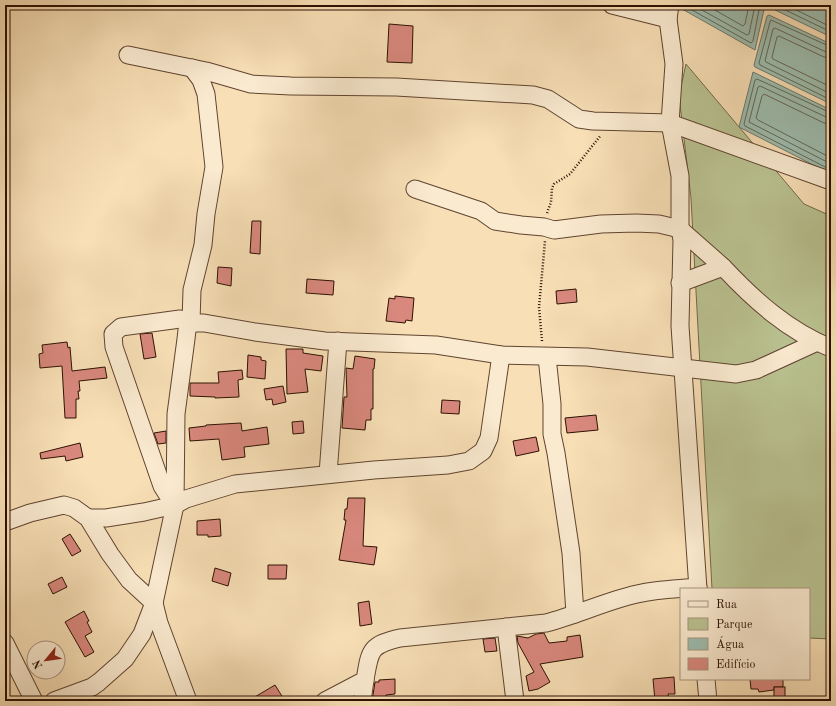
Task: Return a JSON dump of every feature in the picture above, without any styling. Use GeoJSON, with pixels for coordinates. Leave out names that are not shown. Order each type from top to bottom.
{"type":"FeatureCollection","features":[{"type":"Feature","properties":{"kind":"street"},"geometry":{"type":"LineString","coordinates":[[612,5],[668,9],[674,64],[670,122],[680,176],[680,229],[682,240],[680,326],[698,588]]}},
{"type":"Feature","properties":{"kind":"street"},"geometry":{"type":"LineString","coordinates":[[128,55],[192,68],[251,84],[396,87],[533,95],[548,99],[579,119],[593,121],[670,122],[831,181]]}},
{"type":"Feature","properties":{"kind":"street"},"geometry":{"type":"LineString","coordinates":[[54,701],[92,687],[125,659],[142,634],[154,603],[174,502],[176,414],[187,330],[191,322],[192,290],[203,245],[206,214],[214,167],[206,94],[201,80],[192,68]]}},
{"type":"Feature","properties":{"kind":"street"},"geometry":{"type":"LineString","coordinates":[[415,189],[480,211],[496,221],[544,227],[554,230],[602,224],[636,223],[659,224],[680,229],[723,267],[756,300],[788,326],[824,345]]}},
{"type":"Feature","properties":{"kind":"street"},"geometry":{"type":"LineString","coordinates":[[680,283],[723,267]]}},
{"type":"Feature","properties":{"kind":"street"},"geometry":{"type":"LineString","coordinates":[[174,502],[162,486],[114,347],[113,334],[120,326],[180,319],[256,332],[338,341],[436,345],[501,355],[587,357],[736,374],[756,370],[824,345]]}},
{"type":"Feature","properties":{"kind":"street"},"geometry":{"type":"LineString","coordinates":[[328,474],[338,341]]}},
{"type":"Feature","properties":{"kind":"street"},"geometry":{"type":"LineString","coordinates":[[88,518],[106,518],[144,512],[235,484],[328,474],[448,465],[470,461],[483,451],[489,438],[501,355]]}},
{"type":"Feature","properties":{"kind":"street"},"geometry":{"type":"LineString","coordinates":[[546,357],[552,404],[552,434],[571,554],[575,614]]}},
{"type":"Feature","properties":{"kind":"street"},"geometry":{"type":"LineString","coordinates":[[5,522],[30,513],[64,505],[74,508],[88,518],[110,554],[129,580],[154,603],[159,623],[188,701]]}},
{"type":"Feature","properties":{"kind":"street"},"geometry":{"type":"LineString","coordinates":[[362,701],[369,655],[376,646],[385,642],[400,638],[546,623],[595,606],[637,594],[680,590]]}},
{"type":"Feature","properties":{"kind":"street"},"geometry":{"type":"LineString","coordinates":[[506,627],[515,701]]}},
{"type":"Feature","properties":{"kind":"street"},"geometry":{"type":"LineString","coordinates":[[5,643],[34,701]]}},
{"type":"Feature","properties":{"kind":"street"},"geometry":{"type":"LineString","coordinates":[[325,701],[365,680]]}},
{"type":"Feature","properties":{"kind":"street"},"geometry":{"type":"LineString","coordinates":[[706,680],[708,701]]}},
{"type":"Feature","properties":{"kind":"green space"},"geometry":{"type":"Polygon","coordinates":[[[686,64],[804,204],[831,216],[831,639],[810,638],[810,588],[712,588],[691,198],[679,96],[686,64]]]}},
{"type":"Feature","properties":{"kind":"water"},"geometry":{"type":"Polygon","coordinates":[[[675,5],[765,5],[755,50],[675,5]]]}},
{"type":"Feature","properties":{"kind":"water"},"geometry":{"type":"Polygon","coordinates":[[[771,5],[831,5],[831,37],[771,8],[771,5]]]}},
{"type":"Feature","properties":{"kind":"water"},"geometry":{"type":"Polygon","coordinates":[[[769,15],[831,44],[831,104],[755,67],[754,65],[767,16],[769,15]]]}},
{"type":"Feature","properties":{"kind":"water"},"geometry":{"type":"Polygon","coordinates":[[[753,72],[831,110],[831,174],[739,127],[753,72]]]}},
{"type":"Feature","properties":{"kind":"building"},"geometry":{"type":"Polygon","coordinates":[[[389,24],[413,26],[412,63],[387,62],[389,24]]]}},
{"type":"Feature","properties":{"kind":"building"},"geometry":{"type":"Polygon","coordinates":[[[252,221],[261,221],[260,254],[250,253],[252,221]]]}},
{"type":"Feature","properties":{"kind":"building"},"geometry":{"type":"Polygon","coordinates":[[[218,267],[232,268],[231,286],[217,283],[218,267]]]}},
{"type":"Feature","properties":{"kind":"building"},"geometry":{"type":"Polygon","coordinates":[[[307,279],[334,281],[333,295],[306,293],[307,279]]]}},
{"type":"Feature","properties":{"kind":"building"},"geometry":{"type":"Polygon","coordinates":[[[576,289],[577,302],[557,304],[556,291],[576,289]]]}},
{"type":"Feature","properties":{"kind":"building"},"geometry":{"type":"Polygon","coordinates":[[[395,296],[414,298],[412,321],[406,320],[405,323],[386,321],[389,298],[395,299],[395,296]]]}},
{"type":"Feature","properties":{"kind":"building"},"geometry":{"type":"Polygon","coordinates":[[[152,333],[156,357],[144,359],[140,334],[152,333]]]}},
{"type":"Feature","properties":{"kind":"building"},"geometry":{"type":"Polygon","coordinates":[[[67,342],[68,348],[70,347],[72,371],[105,367],[107,378],[79,381],[80,391],[78,391],[79,399],[76,399],[76,418],[65,418],[62,366],[40,368],[39,354],[43,353],[42,345],[67,342]]]}},
{"type":"Feature","properties":{"kind":"building"},"geometry":{"type":"Polygon","coordinates":[[[286,349],[303,349],[303,353],[323,356],[321,371],[305,369],[308,392],[287,394],[286,349]]]}},
{"type":"Feature","properties":{"kind":"building"},"geometry":{"type":"Polygon","coordinates":[[[248,355],[261,357],[261,360],[266,361],[265,379],[247,377],[248,355]]]}},
{"type":"Feature","properties":{"kind":"building"},"geometry":{"type":"Polygon","coordinates":[[[355,356],[375,359],[373,369],[373,409],[371,409],[371,420],[366,420],[365,430],[342,428],[344,397],[347,397],[346,368],[353,369],[355,356]]]}},
{"type":"Feature","properties":{"kind":"building"},"geometry":{"type":"Polygon","coordinates":[[[242,370],[243,379],[238,380],[239,397],[215,398],[190,396],[190,383],[219,383],[218,372],[242,370]]]}},
{"type":"Feature","properties":{"kind":"building"},"geometry":{"type":"Polygon","coordinates":[[[283,386],[286,402],[273,405],[272,399],[266,400],[264,389],[283,386]]]}},
{"type":"Feature","properties":{"kind":"building"},"geometry":{"type":"Polygon","coordinates":[[[442,400],[460,401],[459,414],[441,413],[442,400]]]}},
{"type":"Feature","properties":{"kind":"building"},"geometry":{"type":"Polygon","coordinates":[[[596,415],[598,430],[567,433],[565,418],[596,415]]]}},
{"type":"Feature","properties":{"kind":"building"},"geometry":{"type":"Polygon","coordinates":[[[303,421],[304,433],[293,434],[292,422],[303,421]]]}},
{"type":"Feature","properties":{"kind":"building"},"geometry":{"type":"Polygon","coordinates":[[[241,423],[242,431],[267,427],[269,444],[244,447],[245,457],[222,460],[219,439],[190,441],[189,428],[206,425],[241,423]]]}},
{"type":"Feature","properties":{"kind":"building"},"geometry":{"type":"Polygon","coordinates":[[[166,431],[166,443],[158,444],[154,433],[166,431]]]}},
{"type":"Feature","properties":{"kind":"building"},"geometry":{"type":"Polygon","coordinates":[[[536,437],[539,451],[516,456],[513,441],[536,437]]]}},
{"type":"Feature","properties":{"kind":"building"},"geometry":{"type":"Polygon","coordinates":[[[80,443],[83,457],[66,461],[65,456],[41,459],[40,453],[80,443]]]}},
{"type":"Feature","properties":{"kind":"building"},"geometry":{"type":"Polygon","coordinates":[[[348,498],[365,498],[363,546],[377,547],[374,565],[339,560],[346,520],[344,520],[345,509],[347,509],[348,498]]]}},
{"type":"Feature","properties":{"kind":"building"},"geometry":{"type":"Polygon","coordinates":[[[220,519],[221,536],[208,537],[208,535],[197,535],[197,521],[220,519]]]}},
{"type":"Feature","properties":{"kind":"building"},"geometry":{"type":"Polygon","coordinates":[[[70,534],[81,551],[72,556],[62,539],[70,534]]]}},
{"type":"Feature","properties":{"kind":"building"},"geometry":{"type":"Polygon","coordinates":[[[268,565],[287,565],[286,579],[268,579],[268,565]]]}},
{"type":"Feature","properties":{"kind":"building"},"geometry":{"type":"Polygon","coordinates":[[[215,568],[231,573],[228,586],[212,581],[215,568]]]}},
{"type":"Feature","properties":{"kind":"building"},"geometry":{"type":"Polygon","coordinates":[[[62,577],[67,587],[53,594],[48,584],[62,577]]]}},
{"type":"Feature","properties":{"kind":"building"},"geometry":{"type":"Polygon","coordinates":[[[369,601],[372,624],[360,626],[358,603],[369,601]]]}},
{"type":"Feature","properties":{"kind":"building"},"geometry":{"type":"Polygon","coordinates":[[[84,611],[92,632],[85,636],[94,652],[85,657],[65,622],[84,611]]]}},
{"type":"Feature","properties":{"kind":"building"},"geometry":{"type":"Polygon","coordinates":[[[544,633],[549,643],[567,641],[567,637],[580,635],[583,657],[540,664],[550,682],[538,689],[529,691],[526,676],[534,672],[518,643],[517,636],[528,638],[536,634],[544,633]]]}},
{"type":"Feature","properties":{"kind":"building"},"geometry":{"type":"Polygon","coordinates":[[[495,638],[497,651],[485,652],[483,639],[495,638]]]}},
{"type":"Feature","properties":{"kind":"building"},"geometry":{"type":"Polygon","coordinates":[[[674,677],[675,694],[668,694],[669,701],[655,701],[653,679],[674,677]]]}},
{"type":"Feature","properties":{"kind":"building"},"geometry":{"type":"Polygon","coordinates":[[[395,679],[395,694],[386,695],[387,700],[372,701],[375,682],[379,682],[379,680],[395,679]]]}},
{"type":"Feature","properties":{"kind":"building"},"geometry":{"type":"Polygon","coordinates":[[[750,680],[783,680],[783,687],[774,687],[774,690],[759,692],[758,689],[751,689],[750,680]]]}},
{"type":"Feature","properties":{"kind":"building"},"geometry":{"type":"Polygon","coordinates":[[[275,685],[285,701],[248,701],[275,685]]]}},
{"type":"Feature","properties":{"kind":"building"},"geometry":{"type":"Polygon","coordinates":[[[774,687],[785,687],[785,701],[774,701],[774,687]]]}}]}
